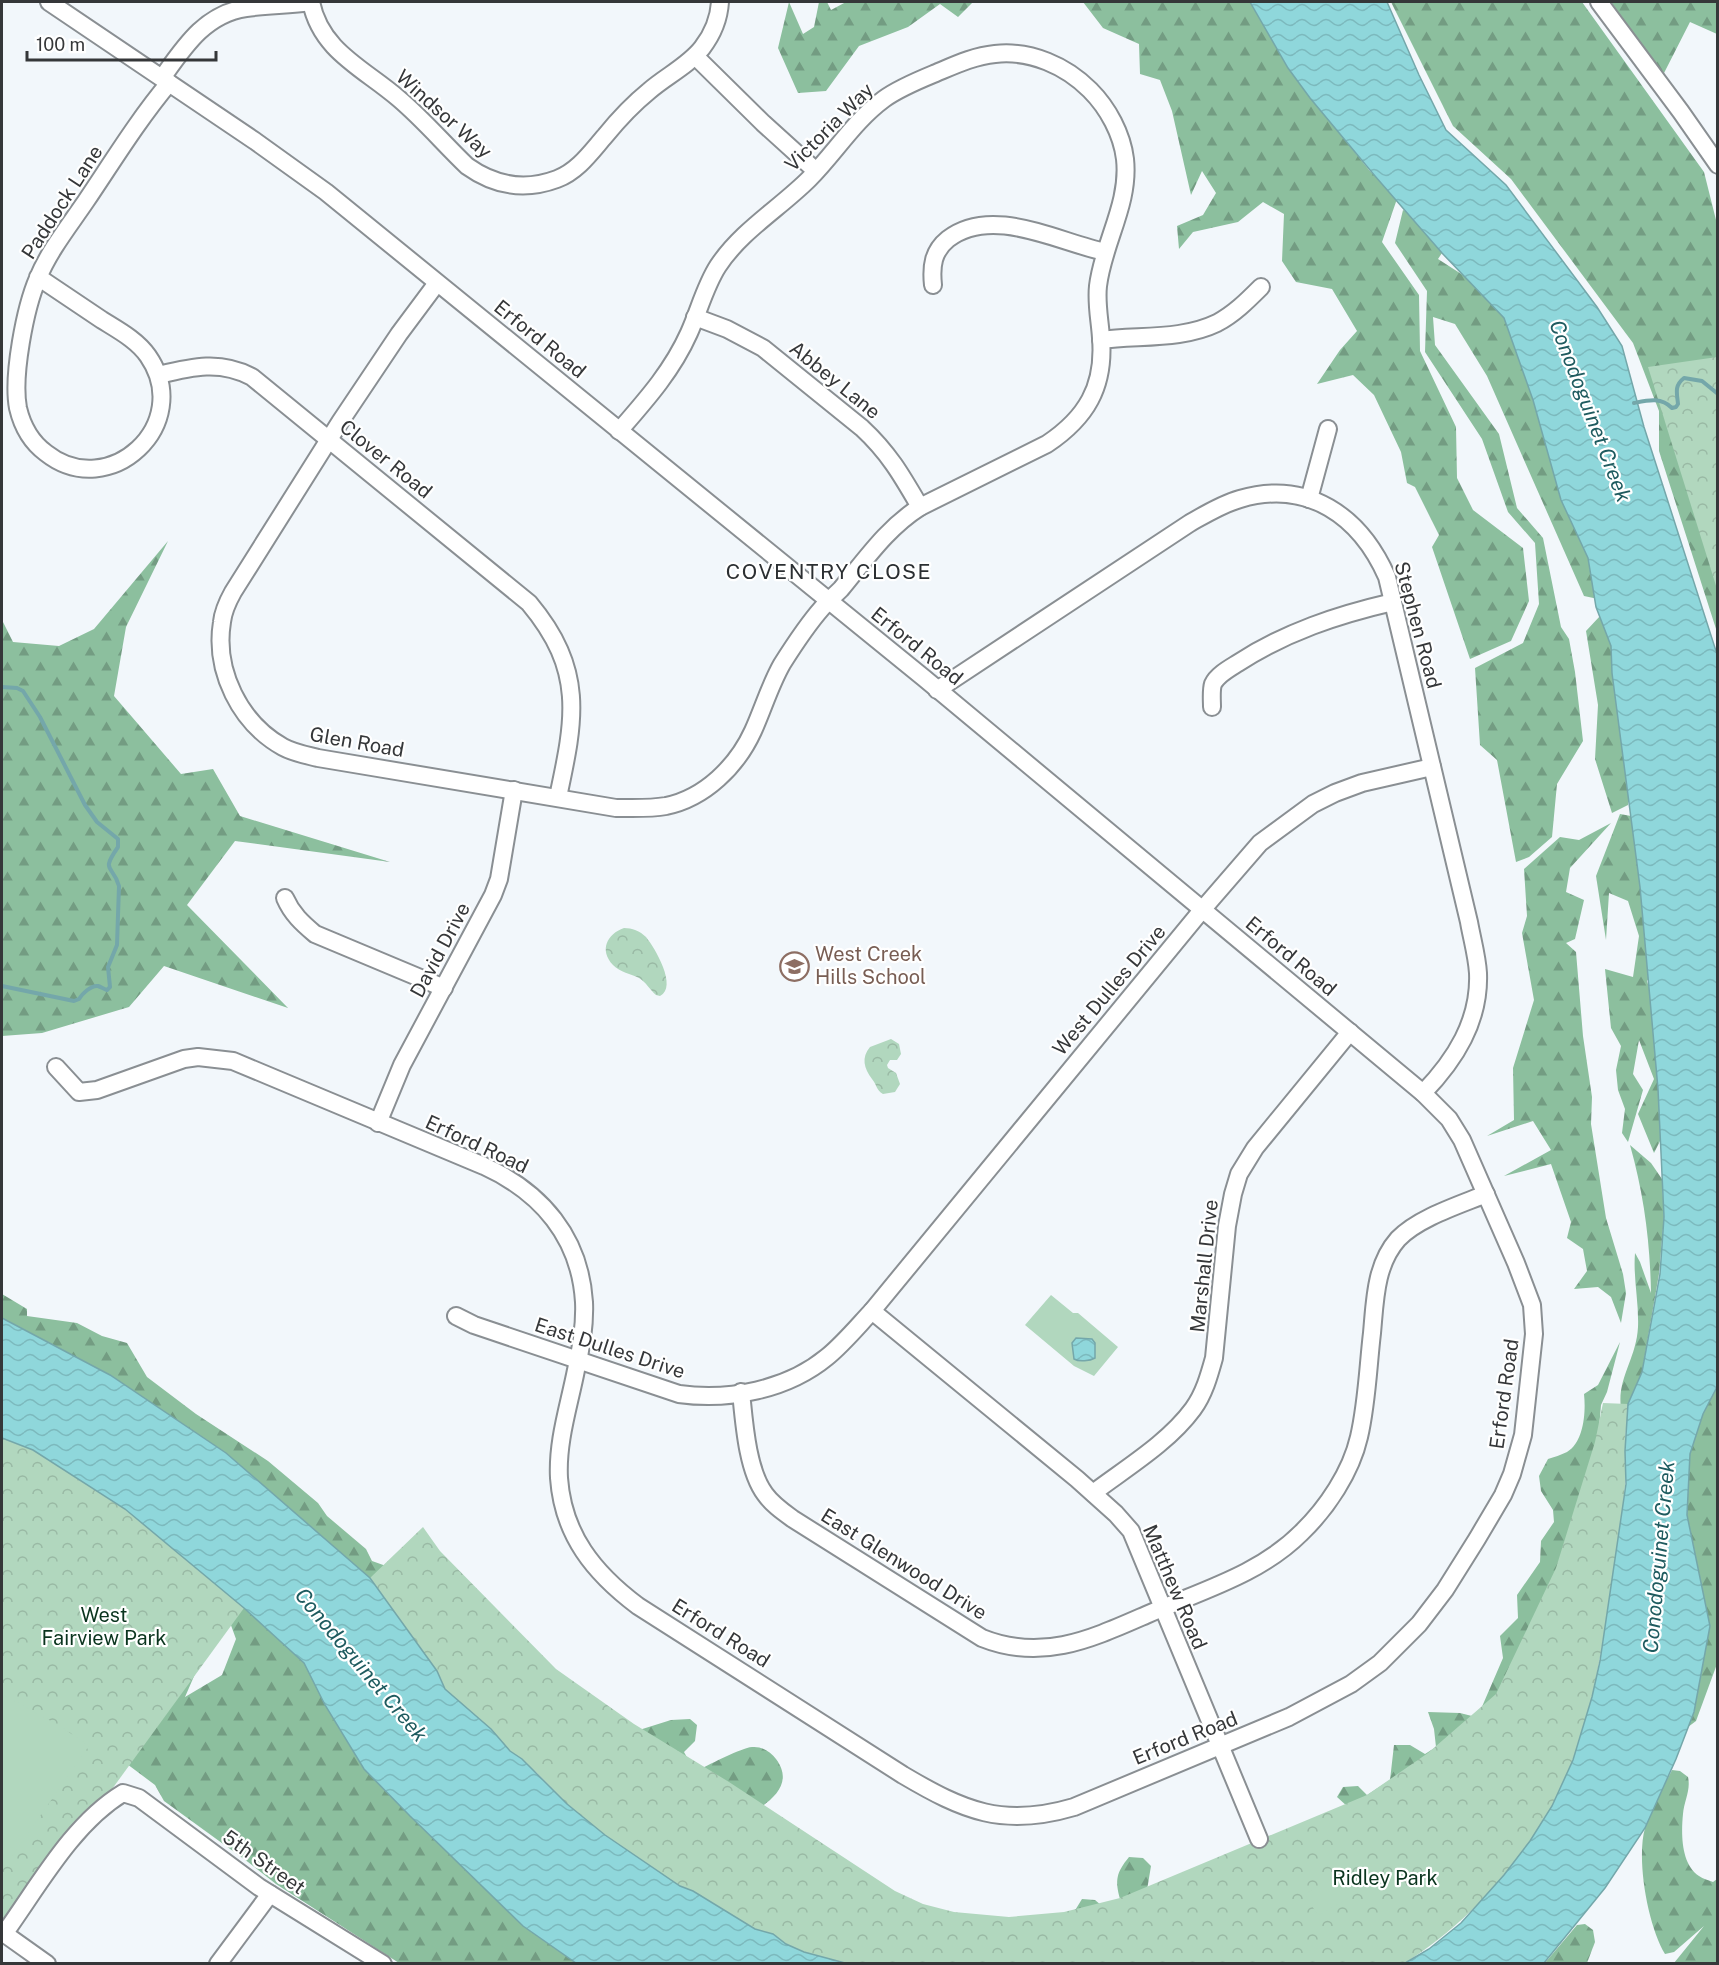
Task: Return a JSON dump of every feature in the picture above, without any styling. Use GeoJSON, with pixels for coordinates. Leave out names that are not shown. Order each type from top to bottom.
{"type":"FeatureCollection","features":[{"type":"Feature","properties":{"kind":"street","name":"Erford Road"},"geometry":{"type":"LineString","coordinates":[[49,2],[166,80],[326,192],[937,690],[1423,1093],[1449,1119],[1462,1140],[1531,1299],[1534,1334],[1523,1435],[1512,1474],[1503,1495],[1445,1590],[1405,1640],[1352,1684],[1289,1718],[1074,1807],[1036,1816],[996,1815],[974,1810],[942,1798],[903,1775],[638,1606],[610,1584],[591,1562],[579,1545],[568,1522],[559,1479],[561,1437],[583,1328],[582,1287],[561,1230],[547,1210],[530,1193],[501,1174],[233,1061],[198,1057],[184,1059],[97,1090],[79,1092],[56,1067]]}},
{"type":"Feature","properties":{"kind":"street","name":"Paddock Lane"},"geometry":{"type":"LineString","coordinates":[[159,375],[163,399],[156,426],[148,440],[131,456],[117,463],[93,468],[66,464],[45,453],[27,432],[18,407],[17,396],[24,325],[38,277],[51,252],[166,80],[187,43],[217,18],[246,8],[311,2]]}},
{"type":"Feature","properties":{"kind":"street","name":"Windsor Way"},"geometry":{"type":"LineString","coordinates":[[311,2],[315,19],[342,56],[398,98],[467,166],[479,175],[494,181],[513,186],[526,186],[542,184],[571,172],[589,156],[627,112],[650,90],[695,56],[711,34],[716,23],[720,2]]}},
{"type":"Feature","properties":{"kind":"street"},"geometry":{"type":"LineString","coordinates":[[1599,2],[1718,165]]}},
{"type":"Feature","properties":{"kind":"street","name":"Victoria Way"},"geometry":{"type":"LineString","coordinates":[[619,431],[660,383],[674,362],[723,258],[816,171],[862,118],[890,95],[966,61],[1007,53],[1042,59],[1072,74],[1097,96],[1122,142],[1125,157],[1125,187],[1118,217],[1105,252],[1098,290],[1101,364],[1096,386],[1085,409],[1066,431],[1038,449],[920,507],[905,517],[880,541],[828,601]]}},
{"type":"Feature","properties":{"kind":"street"},"geometry":{"type":"LineString","coordinates":[[695,56],[816,171]]}},
{"type":"Feature","properties":{"kind":"street"},"geometry":{"type":"LineString","coordinates":[[933,285],[932,268],[937,250],[954,235],[983,225],[1017,226],[1105,252]]}},
{"type":"Feature","properties":{"kind":"street"},"geometry":{"type":"LineString","coordinates":[[38,277],[132,339],[147,353],[159,375]]}},
{"type":"Feature","properties":{"kind":"street","name":"Glen Road"},"geometry":{"type":"LineString","coordinates":[[437,283],[399,334],[329,439],[240,579],[226,608],[222,622],[222,656],[228,680],[237,702],[257,727],[274,741],[299,754],[318,758],[616,808],[644,809],[667,806],[686,800],[701,791],[735,761],[745,748],[783,663],[803,632],[828,601]]}},
{"type":"Feature","properties":{"kind":"street"},"geometry":{"type":"LineString","coordinates":[[1101,340],[1181,334],[1201,329],[1232,314],[1261,287]]}},
{"type":"Feature","properties":{"kind":"street","name":"Abbey Lane"},"geometry":{"type":"LineString","coordinates":[[695,318],[727,329],[763,348],[862,428],[897,466],[920,507]]}},
{"type":"Feature","properties":{"kind":"street","name":"Clover Road"},"geometry":{"type":"LineString","coordinates":[[159,375],[205,365],[224,366],[252,377],[529,603],[541,617],[563,655],[572,692],[570,733],[558,797]]}},
{"type":"Feature","properties":{"kind":"street"},"geometry":{"type":"LineString","coordinates":[[1309,499],[1328,429]]}},
{"type":"Feature","properties":{"kind":"street","name":"Stephen Road"},"geometry":{"type":"LineString","coordinates":[[937,690],[1190,523],[1223,505],[1240,499],[1279,493],[1309,499],[1337,513],[1368,542],[1377,555],[1386,577],[1469,922],[1478,976],[1469,1027],[1463,1042],[1446,1067],[1423,1093]]}},
{"type":"Feature","properties":{"kind":"street"},"geometry":{"type":"LineString","coordinates":[[1212,707],[1214,684],[1225,671],[1249,656],[1303,628],[1346,613],[1393,602]]}},
{"type":"Feature","properties":{"kind":"street","name":"West Dulles Drive"},"geometry":{"type":"LineString","coordinates":[[872,1311],[1202,910],[1260,843],[1313,804],[1335,793],[1362,783],[1432,767]]}},
{"type":"Feature","properties":{"kind":"street","name":"David Drive"},"geometry":{"type":"LineString","coordinates":[[378,1123],[402,1065],[494,895],[514,790]]}},
{"type":"Feature","properties":{"kind":"street"},"geometry":{"type":"LineString","coordinates":[[285,898],[300,921],[315,934],[444,988]]}},
{"type":"Feature","properties":{"kind":"street","name":"Marshall Drive"},"geometry":{"type":"LineString","coordinates":[[1093,1493],[1166,1438],[1180,1425],[1200,1398],[1209,1378],[1214,1358],[1227,1226],[1239,1174],[1255,1148],[1350,1032]]}},
{"type":"Feature","properties":{"kind":"street","name":"East Glenwood Drive"},"geometry":{"type":"LineString","coordinates":[[741,1392],[753,1471],[764,1493],[774,1505],[982,1638],[1003,1645],[1033,1649],[1068,1645],[1101,1634],[1228,1581],[1256,1567],[1301,1533],[1321,1510],[1343,1477],[1359,1438],[1376,1294],[1385,1258],[1400,1238],[1412,1228],[1486,1194]]}},
{"type":"Feature","properties":{"kind":"street","name":"East Dulles Drive"},"geometry":{"type":"LineString","coordinates":[[456,1316],[474,1325],[637,1381],[679,1394],[698,1396],[769,1387],[794,1378],[810,1369],[834,1350],[872,1311]]}},
{"type":"Feature","properties":{"kind":"street","name":"Matthew Road"},"geometry":{"type":"LineString","coordinates":[[872,1311],[1093,1493],[1131,1531],[1259,1839]]}},
{"type":"Feature","properties":{"kind":"street","name":"5th Street"},"geometry":{"type":"LineString","coordinates":[[3,1933],[86,1822],[106,1803],[123,1793],[139,1797],[270,1894],[383,1964]]}},
{"type":"Feature","properties":{"kind":"street"},"geometry":{"type":"LineString","coordinates":[[218,1964],[270,1894]]}},
{"type":"Feature","properties":{"kind":"street"},"geometry":{"type":"LineString","coordinates":[[3,1933],[47,1964]]}},
{"type":"Feature","properties":{"kind":"green space"},"geometry":{"type":"Polygon","coordinates":[[[789,2],[803,34],[814,27],[819,2],[827,2],[831,10],[846,2],[973,2],[958,17],[940,4],[908,27],[859,46],[826,91],[798,93],[778,48],[789,2]]]}},
{"type":"Feature","properties":{"kind":"green space"},"geometry":{"type":"Polygon","coordinates":[[[1083,2],[1250,2],[1288,68],[1369,170],[1397,199],[1382,242],[1419,295],[1420,351],[1456,427],[1457,478],[1473,510],[1523,548],[1529,601],[1511,641],[1470,659],[1432,547],[1439,535],[1415,487],[1407,483],[1401,452],[1374,395],[1353,375],[1317,384],[1340,350],[1357,331],[1332,289],[1296,282],[1282,261],[1284,214],[1263,202],[1238,222],[1193,232],[1179,249],[1177,226],[1203,215],[1216,193],[1202,171],[1191,195],[1172,111],[1160,80],[1140,74],[1139,44],[1103,28],[1083,2]]]}},
{"type":"Feature","properties":{"kind":"green space"},"geometry":{"type":"Polygon","coordinates":[[[1391,2],[1582,2],[1704,172],[1718,228],[1717,632],[1659,451],[1659,411],[1633,343],[1511,179],[1453,126],[1391,2]]]}},
{"type":"Feature","properties":{"kind":"green space"},"geometry":{"type":"Polygon","coordinates":[[[1611,2],[1717,2],[1717,34],[1690,22],[1663,75],[1611,2]]]}},
{"type":"Feature","properties":{"kind":"green space"},"geometry":{"type":"Polygon","coordinates":[[[1403,210],[1419,217],[1446,247],[1438,259],[1480,286],[1506,315],[1603,600],[1584,596],[1487,376],[1455,324],[1433,317],[1435,345],[1499,434],[1517,508],[1543,538],[1561,627],[1569,639],[1575,672],[1583,741],[1557,784],[1552,837],[1529,857],[1516,862],[1497,760],[1480,745],[1475,668],[1523,643],[1539,604],[1535,543],[1508,512],[1482,439],[1425,352],[1427,291],[1395,243],[1403,210]]]}},
{"type":"Feature","properties":{"kind":"green space"},"geometry":{"type":"Polygon","coordinates":[[[1718,357],[1717,589],[1648,367],[1718,357]]]}},
{"type":"Feature","properties":{"kind":"green space"},"geometry":{"type":"Polygon","coordinates":[[[168,541],[126,627],[114,696],[181,774],[213,769],[240,816],[390,862],[235,841],[187,905],[288,1008],[164,966],[129,1007],[42,1033],[2,1036],[2,620],[13,642],[59,646],[94,629],[168,541]]]}},
{"type":"Feature","properties":{"kind":"green space"},"geometry":{"type":"Polygon","coordinates":[[[1600,616],[1615,653],[1630,762],[1628,805],[1612,813],[1595,759],[1598,705],[1586,631],[1600,616]]]}},
{"type":"Feature","properties":{"kind":"green space"},"geometry":{"type":"Polygon","coordinates":[[[1620,814],[1631,816],[1657,966],[1647,981],[1667,1045],[1666,1129],[1654,1153],[1638,1114],[1654,1079],[1639,1040],[1633,1074],[1643,1090],[1628,1142],[1622,1133],[1625,1109],[1618,1090],[1616,1070],[1621,1046],[1611,1028],[1605,969],[1633,977],[1639,936],[1628,901],[1609,893],[1606,940],[1596,876],[1620,814]]]}},
{"type":"Feature","properties":{"kind":"green space"},"geometry":{"type":"Polygon","coordinates":[[[1611,823],[1570,868],[1566,892],[1584,900],[1575,939],[1566,943],[1576,952],[1583,1036],[1592,1097],[1591,1124],[1606,1218],[1623,1274],[1626,1293],[1621,1323],[1611,1297],[1598,1287],[1574,1289],[1587,1271],[1583,1249],[1567,1238],[1571,1222],[1551,1164],[1504,1176],[1551,1150],[1533,1121],[1487,1136],[1514,1120],[1513,1068],[1534,1000],[1522,933],[1527,916],[1524,869],[1560,837],[1579,840],[1611,823]]]}},
{"type":"Feature","properties":{"kind":"green space"},"geometry":{"type":"Polygon","coordinates":[[[624,928],[636,930],[644,935],[659,958],[667,985],[660,996],[656,995],[641,980],[613,965],[606,954],[609,938],[624,928]]]}},
{"type":"Feature","properties":{"kind":"green space"},"geometry":{"type":"Polygon","coordinates":[[[891,1039],[899,1044],[901,1054],[897,1060],[890,1060],[887,1065],[896,1073],[900,1084],[895,1092],[883,1094],[867,1071],[865,1059],[870,1047],[891,1039]]]}},
{"type":"Feature","properties":{"kind":"green space"},"geometry":{"type":"Polygon","coordinates":[[[1630,1145],[1651,1163],[1662,1179],[1664,1217],[1659,1274],[1642,1372],[1628,1404],[1626,1426],[1620,1399],[1638,1327],[1635,1253],[1651,1293],[1645,1218],[1630,1145]]]}},
{"type":"Feature","properties":{"kind":"green space"},"geometry":{"type":"Polygon","coordinates":[[[2,1294],[27,1309],[27,1316],[77,1323],[102,1336],[127,1343],[147,1377],[196,1414],[268,1461],[318,1503],[327,1516],[366,1549],[372,1561],[403,1572],[423,1637],[370,1578],[226,1453],[110,1375],[2,1318],[2,1294]]]}},
{"type":"Feature","properties":{"kind":"green space"},"geometry":{"type":"Polygon","coordinates":[[[1051,1295],[1073,1313],[1078,1313],[1118,1347],[1094,1376],[1074,1366],[1025,1325],[1051,1295]]]}},
{"type":"Feature","properties":{"kind":"green space"},"geometry":{"type":"Polygon","coordinates":[[[1620,1342],[1607,1392],[1601,1405],[1597,1452],[1580,1526],[1500,1694],[1481,1709],[1503,1658],[1500,1636],[1518,1618],[1517,1595],[1540,1562],[1541,1541],[1554,1522],[1553,1510],[1541,1491],[1539,1476],[1548,1459],[1567,1452],[1577,1441],[1583,1426],[1584,1394],[1598,1385],[1620,1342]]]}},
{"type":"Feature","properties":{"kind":"green space"},"geometry":{"type":"Polygon","coordinates":[[[1717,1385],[1717,1664],[1696,1721],[1688,1727],[1694,1712],[1710,1626],[1687,1515],[1690,1454],[1703,1414],[1717,1385]]]}},
{"type":"Feature","properties":{"kind":"green space","name":"Ridley Park"},"geometry":{"type":"Polygon","coordinates":[[[1603,1403],[1628,1404],[1625,1486],[1601,1654],[1587,1717],[1574,1759],[1545,1818],[1505,1874],[1458,1923],[1432,1945],[1405,1963],[845,1964],[804,1952],[786,1944],[773,1934],[755,1929],[693,1891],[680,1886],[605,1836],[567,1804],[537,1773],[510,1751],[491,1729],[445,1689],[437,1671],[370,1578],[423,1527],[440,1551],[556,1669],[634,1724],[729,1782],[895,1891],[923,1904],[954,1912],[1009,1917],[1064,1912],[1120,1898],[1367,1795],[1428,1753],[1496,1694],[1556,1568],[1595,1442],[1603,1403]]]}},
{"type":"Feature","properties":{"kind":"green space","name":"West Fairview Park"},"geometry":{"type":"Polygon","coordinates":[[[2,1438],[33,1450],[125,1509],[244,1608],[2,1940],[2,1438]]]}},
{"type":"Feature","properties":{"kind":"green space"},"geometry":{"type":"Polygon","coordinates":[[[217,1587],[244,1608],[304,1663],[325,1705],[364,1769],[523,1926],[576,1963],[399,1963],[276,1884],[164,1801],[155,1785],[127,1764],[208,1644],[185,1697],[222,1675],[236,1639],[217,1587]]]}},
{"type":"Feature","properties":{"kind":"green space"},"geometry":{"type":"Polygon","coordinates":[[[2,1694],[60,1726],[89,1746],[2,1870],[2,1694]]]}},
{"type":"Feature","properties":{"kind":"green space"},"geometry":{"type":"Polygon","coordinates":[[[1428,1712],[1460,1713],[1472,1716],[1488,1730],[1348,1807],[1337,1797],[1343,1787],[1358,1786],[1367,1795],[1390,1780],[1394,1745],[1410,1745],[1425,1754],[1436,1747],[1434,1729],[1428,1712]]]}},
{"type":"Feature","properties":{"kind":"green space"},"geometry":{"type":"Polygon","coordinates":[[[690,1719],[697,1725],[695,1741],[684,1752],[689,1761],[700,1769],[747,1748],[763,1749],[774,1756],[783,1776],[779,1790],[774,1797],[752,1813],[636,1731],[671,1720],[690,1719]]]}},
{"type":"Feature","properties":{"kind":"green space"},"geometry":{"type":"Polygon","coordinates":[[[1672,1770],[1680,1771],[1688,1777],[1689,1786],[1682,1830],[1689,1864],[1693,1871],[1701,1877],[1713,1882],[1717,1879],[1717,1963],[1674,1963],[1704,1926],[1674,1952],[1665,1954],[1653,1927],[1649,1910],[1642,1857],[1645,1828],[1672,1770]]]}},
{"type":"Feature","properties":{"kind":"green space"},"geometry":{"type":"Polygon","coordinates":[[[1129,1857],[1143,1858],[1151,1866],[1147,1890],[1062,1964],[1074,1912],[1082,1899],[1095,1900],[1108,1911],[1120,1899],[1117,1887],[1118,1877],[1129,1857]]]}},
{"type":"Feature","properties":{"kind":"green space"},"geometry":{"type":"Polygon","coordinates":[[[1342,1873],[1355,1894],[1318,1916],[1305,1894],[1342,1873]]]}},
{"type":"Feature","properties":{"kind":"green space"},"geometry":{"type":"Polygon","coordinates":[[[1585,1924],[1593,1930],[1595,1942],[1587,1963],[1544,1964],[1577,1925],[1585,1924]]]}},
{"type":"Feature","properties":{"kind":"water","name":"Conodoguinet Creek"},"geometry":{"type":"Polygon","coordinates":[[[1250,2],[1387,2],[1446,130],[1506,185],[1597,307],[1622,346],[1644,427],[1717,654],[1718,1385],[1703,1414],[1690,1454],[1687,1515],[1710,1626],[1694,1712],[1645,1828],[1605,1888],[1544,1963],[1405,1963],[1429,1949],[1461,1923],[1504,1875],[1530,1841],[1552,1806],[1573,1760],[1600,1661],[1626,1484],[1625,1451],[1628,1404],[1642,1372],[1660,1274],[1664,1217],[1658,1089],[1640,887],[1612,673],[1611,646],[1596,607],[1588,558],[1561,500],[1533,400],[1504,318],[1442,253],[1310,98],[1288,68],[1250,2]]]}},
{"type":"Feature","properties":{"kind":"water","name":"Conodoguinet Creek"},"geometry":{"type":"Polygon","coordinates":[[[2,1318],[110,1375],[226,1453],[370,1578],[437,1671],[445,1689],[491,1729],[510,1751],[522,1759],[567,1804],[605,1835],[680,1886],[693,1891],[755,1929],[773,1934],[786,1944],[804,1952],[845,1963],[576,1963],[523,1926],[364,1769],[325,1705],[304,1663],[244,1608],[125,1509],[33,1450],[2,1438],[2,1318]]]}},
{"type":"Feature","properties":{"kind":"water"},"geometry":{"type":"Polygon","coordinates":[[[1076,1338],[1092,1339],[1095,1343],[1095,1358],[1084,1361],[1074,1359],[1072,1343],[1076,1338]]]}},
{"type":"Feature","properties":{"kind":"waterway"},"geometry":{"type":"LineString","coordinates":[[1634,403],[1654,400],[1664,402],[1672,408],[1676,407],[1678,404],[1677,387],[1684,378],[1702,381],[1718,394]]}},
{"type":"Feature","properties":{"kind":"waterway"},"geometry":{"type":"LineString","coordinates":[[2,687],[17,688],[23,691],[40,717],[85,805],[97,822],[118,839],[118,847],[109,865],[119,886],[117,945],[108,967],[110,987],[107,990],[98,986],[92,987],[74,1001],[2,986]]}},
{"type":"Feature","properties":{"kind":"place","name":"West Creek Hills School"},"geometry":{"type":"Point","coordinates":[794,966]}},
{"type":"Feature","properties":{"kind":"district","name":"COVENTRY CLOSE"},"geometry":{"type":"Point","coordinates":[829,572]}}]}
